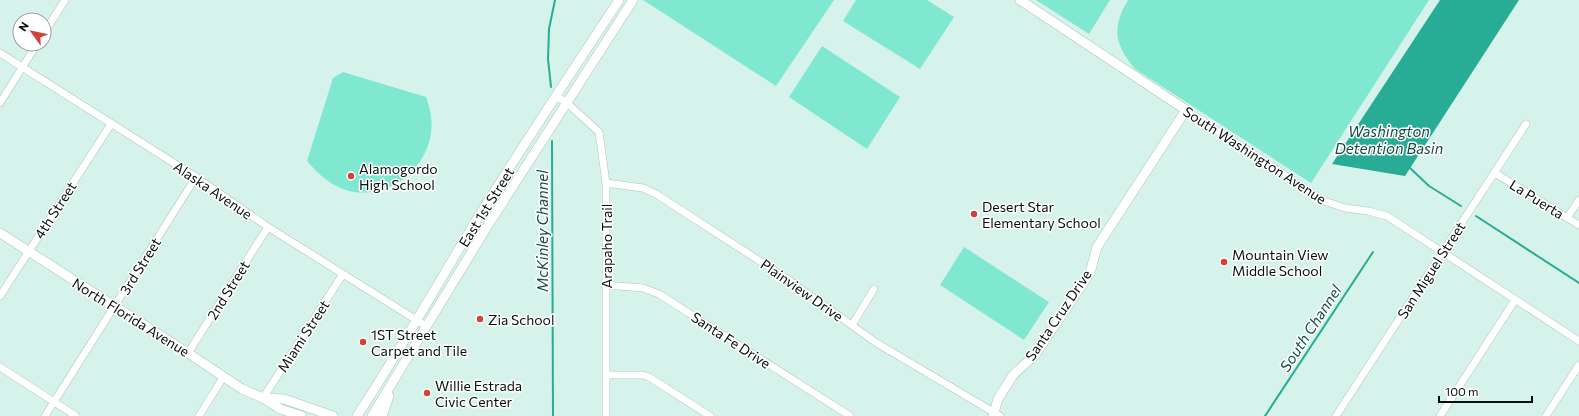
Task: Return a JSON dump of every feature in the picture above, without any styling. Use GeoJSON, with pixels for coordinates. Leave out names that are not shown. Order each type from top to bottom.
{"type":"FeatureCollection","features":[{"type":"Feature","properties":{"kind":"main road","name":"East 1st Street"},"geometry":{"type":"LineString","coordinates":[[357,416],[478,218],[619,0]]}},
{"type":"Feature","properties":{"kind":"main road","name":"East 1st Street"},"geometry":{"type":"LineString","coordinates":[[372,416],[488,225],[633,0]]}},
{"type":"Feature","properties":{"kind":"main road","name":"South Washington Avenue"},"geometry":{"type":"LineString","coordinates":[[1020,0],[1186,110]]}},
{"type":"Feature","properties":{"kind":"main road","name":"Santa Cruz Drive"},"geometry":{"type":"LineString","coordinates":[[996,415],[998,399],[1013,375],[1035,354],[1090,274],[1097,247],[1186,110]]}},
{"type":"Feature","properties":{"kind":"main road","name":"North Florida Avenue"},"geometry":{"type":"LineString","coordinates":[[0,234],[224,376],[242,389],[263,398],[280,409],[302,416]]}},
{"type":"Feature","properties":{"kind":"main road"},"geometry":{"type":"LineString","coordinates":[[382,416],[395,380]]}},
{"type":"Feature","properties":{"kind":"main road","name":"North Florida Avenue"},"geometry":{"type":"LineString","coordinates":[[263,398],[284,399],[333,416]]}},
{"type":"Feature","properties":{"kind":"street"},"geometry":{"type":"LineString","coordinates":[[52,21],[65,0]]}},
{"type":"Feature","properties":{"kind":"street"},"geometry":{"type":"LineString","coordinates":[[599,30],[609,38]]}},
{"type":"Feature","properties":{"kind":"street"},"geometry":{"type":"LineString","coordinates":[[0,103],[33,52]]}},
{"type":"Feature","properties":{"kind":"street","name":"Alaska Avenue"},"geometry":{"type":"LineString","coordinates":[[0,53],[196,177],[268,227],[426,326]]}},
{"type":"Feature","properties":{"kind":"street","name":"Arapaho Trail"},"geometry":{"type":"LineString","coordinates":[[556,96],[568,103],[599,132],[606,183],[606,416]]}},
{"type":"Feature","properties":{"kind":"street","name":"South Washington Avenue"},"geometry":{"type":"LineString","coordinates":[[1186,110],[1324,201],[1345,208],[1368,211],[1387,216],[1443,251],[1579,342]]}},
{"type":"Feature","properties":{"kind":"street","name":"4th Street"},"geometry":{"type":"LineString","coordinates":[[0,296],[111,124]]}},
{"type":"Feature","properties":{"kind":"street","name":"San Miguel Street"},"geometry":{"type":"LineString","coordinates":[[1336,416],[1526,124]]}},
{"type":"Feature","properties":{"kind":"street","name":"La Puerta"},"geometry":{"type":"LineString","coordinates":[[1495,173],[1579,225]]}},
{"type":"Feature","properties":{"kind":"street","name":"3rd Street"},"geometry":{"type":"LineString","coordinates":[[45,416],[196,177]]}},
{"type":"Feature","properties":{"kind":"street","name":"Plainview Drive"},"geometry":{"type":"LineString","coordinates":[[606,183],[643,188],[656,194],[786,278],[875,342],[996,415]]}},
{"type":"Feature","properties":{"kind":"street"},"geometry":{"type":"LineString","coordinates":[[1567,218],[1579,200]]}},
{"type":"Feature","properties":{"kind":"street","name":"2nd Street"},"geometry":{"type":"LineString","coordinates":[[188,353],[268,227]]}},
{"type":"Feature","properties":{"kind":"street","name":"Miami Street"},"geometry":{"type":"LineString","coordinates":[[263,398],[343,274]]}},
{"type":"Feature","properties":{"kind":"street","name":"Santa Fe Drive"},"geometry":{"type":"LineString","coordinates":[[605,284],[643,288],[659,294],[850,416]]}},
{"type":"Feature","properties":{"kind":"street"},"geometry":{"type":"LineString","coordinates":[[852,325],[874,289]]}},
{"type":"Feature","properties":{"kind":"street"},"geometry":{"type":"LineString","coordinates":[[1440,416],[1515,300]]}},
{"type":"Feature","properties":{"kind":"street"},"geometry":{"type":"LineString","coordinates":[[1546,416],[1579,364]]}},
{"type":"Feature","properties":{"kind":"street"},"geometry":{"type":"LineString","coordinates":[[0,366],[76,416]]}},
{"type":"Feature","properties":{"kind":"street"},"geometry":{"type":"LineString","coordinates":[[606,374],[643,375],[649,377],[710,416]]}},
{"type":"Feature","properties":{"kind":"street"},"geometry":{"type":"LineString","coordinates":[[199,416],[224,376]]}},
{"type":"Feature","properties":{"kind":"shaded area"},"geometry":{"type":"Polygon","coordinates":[[[643,0],[834,0],[776,86],[643,0]]]}},
{"type":"Feature","properties":{"kind":"shaded area"},"geometry":{"type":"Polygon","coordinates":[[[856,0],[927,0],[954,17],[920,69],[843,21],[856,0]]]}},
{"type":"Feature","properties":{"kind":"shaded area"},"geometry":{"type":"Polygon","coordinates":[[[1036,0],[1110,0],[1089,34],[1036,0]]]}},
{"type":"Feature","properties":{"kind":"shaded area"},"geometry":{"type":"Polygon","coordinates":[[[1128,0],[1429,0],[1311,183],[1135,69],[1123,52],[1117,28],[1119,19],[1128,0]]]}},
{"type":"Feature","properties":{"kind":"shaded area"},"geometry":{"type":"Polygon","coordinates":[[[822,46],[900,97],[867,149],[789,97],[822,46]]]}},
{"type":"Feature","properties":{"kind":"shaded area"},"geometry":{"type":"Polygon","coordinates":[[[343,72],[426,97],[432,123],[428,147],[413,170],[402,180],[390,187],[363,193],[342,189],[325,179],[307,161],[333,78],[343,72]]]}},
{"type":"Feature","properties":{"kind":"shaded area"},"geometry":{"type":"Polygon","coordinates":[[[964,247],[1049,302],[1024,340],[940,285],[964,247]]]}},
{"type":"Feature","properties":{"kind":"water","name":"Washington Detention Basin"},"geometry":{"type":"Polygon","coordinates":[[[1440,0],[1519,0],[1405,176],[1332,164],[1440,0]]]}},
{"type":"Feature","properties":{"kind":"waterway","name":"McKinley Channel"},"geometry":{"type":"LineString","coordinates":[[551,87],[548,59],[549,29],[555,0]]}},
{"type":"Feature","properties":{"kind":"waterway","name":"McKinley Channel"},"geometry":{"type":"LineString","coordinates":[[552,141],[553,416]]}},
{"type":"Feature","properties":{"kind":"waterway"},"geometry":{"type":"LineString","coordinates":[[1410,168],[1429,186],[1461,206]]}},
{"type":"Feature","properties":{"kind":"waterway"},"geometry":{"type":"LineString","coordinates":[[1476,216],[1579,283]]}},
{"type":"Feature","properties":{"kind":"waterway","name":"South Channel"},"geometry":{"type":"LineString","coordinates":[[1265,416],[1373,252]]}},
{"type":"Feature","properties":{"kind":"place","name":"Alamogordo High School"},"geometry":{"type":"Point","coordinates":[351,176]}},
{"type":"Feature","properties":{"kind":"place","name":"Desert Star Elementary School"},"geometry":{"type":"Point","coordinates":[974,214]}},
{"type":"Feature","properties":{"kind":"place","name":"Mountain View Middle School"},"geometry":{"type":"Point","coordinates":[1224,262]}},
{"type":"Feature","properties":{"kind":"place","name":"Zia School"},"geometry":{"type":"Point","coordinates":[480,319]}},
{"type":"Feature","properties":{"kind":"place","name":"1ST Street Carpet and Tile"},"geometry":{"type":"Point","coordinates":[363,342]}},
{"type":"Feature","properties":{"kind":"place","name":"Willie Estrada Civic Center"},"geometry":{"type":"Point","coordinates":[427,393]}}]}
